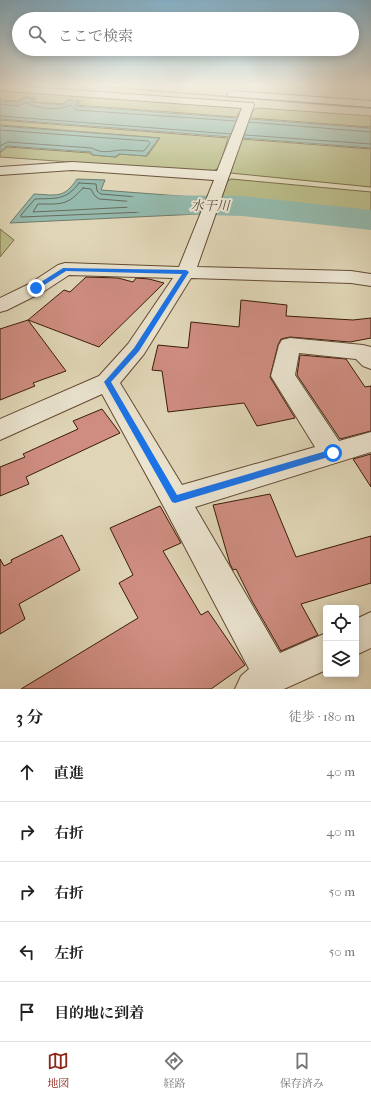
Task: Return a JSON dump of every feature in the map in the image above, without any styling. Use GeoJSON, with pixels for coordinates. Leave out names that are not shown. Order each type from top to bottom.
{"type":"FeatureCollection","features":[{"type":"Feature","properties":{"kind":"street"},"geometry":{"type":"LineString","coordinates":[[0,430],[108,382],[136,349],[186,272],[244,117]]}},
{"type":"Feature","properties":{"kind":"street"},"geometry":{"type":"LineString","coordinates":[[0,171],[72,166],[223,176]]}},
{"type":"Feature","properties":{"kind":"street"},"geometry":{"type":"LineString","coordinates":[[0,306],[36,288],[64,269],[351,277],[371,280]]}},
{"type":"Feature","properties":{"kind":"street"},"geometry":{"type":"LineString","coordinates":[[333,453],[283,376],[290,345],[363,352],[371,361]]}},
{"type":"Feature","properties":{"kind":"street"},"geometry":{"type":"LineString","coordinates":[[108,382],[175,500],[263,682],[323,652]]}},
{"type":"Feature","properties":{"kind":"street"},"geometry":{"type":"LineString","coordinates":[[175,500],[371,442]]}},
{"type":"Feature","properties":{"kind":"street"},"geometry":{"type":"LineString","coordinates":[[359,636],[371,630]]}},
{"type":"Feature","properties":{"kind":"green space"},"geometry":{"type":"Polygon","coordinates":[[[371,117],[371,127],[250,118],[371,117]]]}},
{"type":"Feature","properties":{"kind":"green space"},"geometry":{"type":"Polygon","coordinates":[[[0,120],[228,138],[219,168],[211,172],[0,157],[0,153],[7,147],[90,153],[92,155],[116,157],[120,154],[147,156],[160,138],[0,125],[0,120]]]}},
{"type":"Feature","properties":{"kind":"green space"},"geometry":{"type":"Polygon","coordinates":[[[241,139],[371,149],[371,187],[230,173],[241,139]]]}},
{"type":"Feature","properties":{"kind":"green space"},"geometry":{"type":"Polygon","coordinates":[[[231,179],[371,192],[371,212],[222,197],[225,182],[231,179]]]}},
{"type":"Feature","properties":{"kind":"green space"},"geometry":{"type":"Polygon","coordinates":[[[0,229],[14,240],[0,257],[0,229]]]}},
{"type":"Feature","properties":{"kind":"water"},"geometry":{"type":"Polygon","coordinates":[[[0,117],[225,117],[371,128],[371,148],[0,119],[0,117]]]}},
{"type":"Feature","properties":{"kind":"water"},"geometry":{"type":"Polygon","coordinates":[[[0,126],[159,138],[146,156],[119,154],[115,157],[93,155],[91,152],[7,146],[0,152],[0,126]]]}},
{"type":"Feature","properties":{"kind":"water"},"geometry":{"type":"Polygon","coordinates":[[[77,179],[105,180],[101,190],[206,198],[199,214],[10,223],[34,194],[54,195],[63,193],[68,190],[77,179]]]}},
{"type":"Feature","properties":{"kind":"building"},"geometry":{"type":"Polygon","coordinates":[[[86,277],[118,278],[133,282],[136,278],[149,279],[164,283],[99,347],[28,320],[64,290],[70,292],[86,277]]]}},
{"type":"Feature","properties":{"kind":"building"},"geometry":{"type":"Polygon","coordinates":[[[241,300],[287,305],[286,316],[353,320],[371,318],[371,338],[350,342],[290,337],[281,339],[278,345],[270,377],[295,418],[257,426],[244,403],[168,412],[162,371],[152,370],[158,345],[188,348],[191,322],[239,327],[241,300]]]}},
{"type":"Feature","properties":{"kind":"building"},"geometry":{"type":"Polygon","coordinates":[[[28,320],[66,371],[33,383],[35,386],[0,400],[0,329],[28,320]]]}},
{"type":"Feature","properties":{"kind":"building"},"geometry":{"type":"Polygon","coordinates":[[[300,355],[346,359],[365,387],[371,386],[371,431],[340,439],[297,375],[300,355]]]}},
{"type":"Feature","properties":{"kind":"building"},"geometry":{"type":"Polygon","coordinates":[[[102,409],[120,433],[26,477],[29,484],[0,496],[0,467],[25,457],[23,454],[78,429],[73,421],[102,409]]]}},
{"type":"Feature","properties":{"kind":"building"},"geometry":{"type":"Polygon","coordinates":[[[371,454],[371,487],[353,459],[371,454]]]}},
{"type":"Feature","properties":{"kind":"building"},"geometry":{"type":"Polygon","coordinates":[[[270,494],[296,557],[371,536],[371,583],[301,604],[318,635],[281,651],[252,601],[236,569],[233,570],[230,564],[213,505],[270,494]]]}},
{"type":"Feature","properties":{"kind":"building"},"geometry":{"type":"Polygon","coordinates":[[[160,506],[181,543],[163,551],[201,615],[208,611],[245,665],[211,689],[21,689],[138,618],[119,583],[133,575],[110,528],[160,506]]]}},
{"type":"Feature","properties":{"kind":"building"},"geometry":{"type":"Polygon","coordinates":[[[62,535],[80,570],[19,604],[25,619],[0,634],[0,559],[4,566],[12,562],[11,560],[62,535]]]}},
{"type":"Feature","properties":{"kind":"waterway","name":"水干川"},"geometry":{"type":"LineString","coordinates":[[141,204],[242,206],[371,220]]}},
{"type":"Feature","properties":{"kind":"route"},"geometry":{"type":"LineString","coordinates":[[36,288],[64,269],[186,272],[136,349],[108,382],[175,500],[333,453]]}}]}
